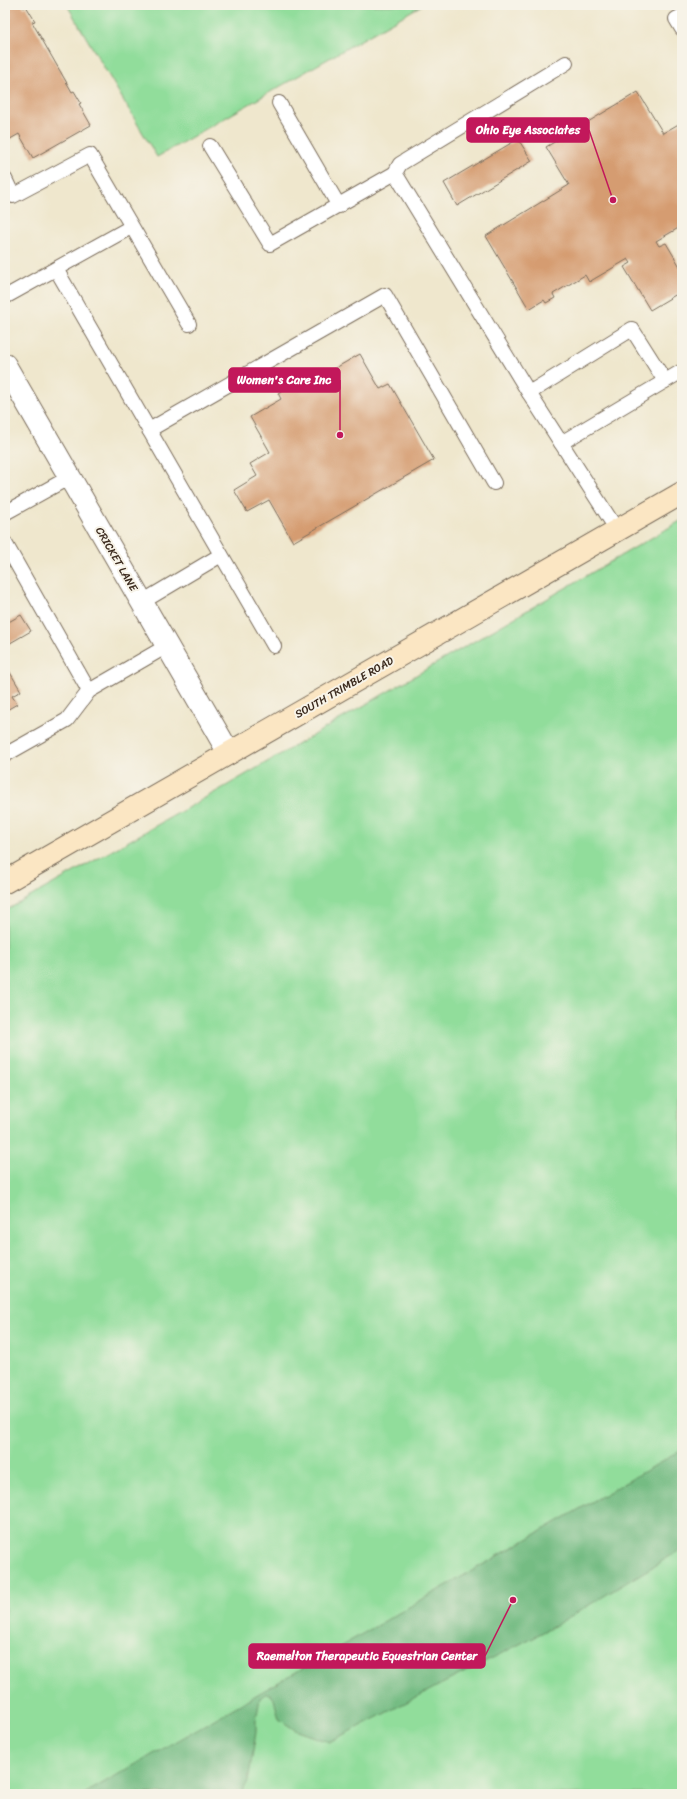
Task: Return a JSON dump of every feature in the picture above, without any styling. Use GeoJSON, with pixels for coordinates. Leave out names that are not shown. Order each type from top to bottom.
{"type":"FeatureCollection","features":[{"type":"Feature","properties":{"kind":"main road","name":"SOUTH TRIMBLE ROAD"},"geometry":{"type":"LineString","coordinates":[[5,882],[682,493]]}},
{"type":"Feature","properties":{"kind":"street","name":"CRICKET LANE"},"geometry":{"type":"LineString","coordinates":[[5,365],[229,753]]}},
{"type":"Feature","properties":{"kind":"lane"},"geometry":{"type":"LineString","coordinates":[[682,16],[676,19],[682,29]]}},
{"type":"Feature","properties":{"kind":"lane"},"geometry":{"type":"LineString","coordinates":[[210,146],[270,244],[395,173],[400,164],[566,63]]}},
{"type":"Feature","properties":{"kind":"lane"},"geometry":{"type":"LineString","coordinates":[[279,103],[339,206]]}},
{"type":"Feature","properties":{"kind":"lane"},"geometry":{"type":"LineString","coordinates":[[5,179],[13,196],[90,155],[189,324]]}},
{"type":"Feature","properties":{"kind":"lane"},"geometry":{"type":"LineString","coordinates":[[395,173],[529,393],[617,530]]}},
{"type":"Feature","properties":{"kind":"lane"},"geometry":{"type":"LineString","coordinates":[[5,297],[131,227]]}},
{"type":"Feature","properties":{"kind":"lane"},"geometry":{"type":"LineString","coordinates":[[56,269],[274,646]]}},
{"type":"Feature","properties":{"kind":"lane"},"geometry":{"type":"LineString","coordinates":[[149,430],[385,294],[494,482]]}},
{"type":"Feature","properties":{"kind":"lane"},"geometry":{"type":"LineString","coordinates":[[529,393],[632,329],[665,381]]}},
{"type":"Feature","properties":{"kind":"lane"},"geometry":{"type":"LineString","coordinates":[[561,443],[682,371]]}},
{"type":"Feature","properties":{"kind":"lane"},"geometry":{"type":"LineString","coordinates":[[5,514],[70,477]]}},
{"type":"Feature","properties":{"kind":"lane"},"geometry":{"type":"LineString","coordinates":[[5,543],[89,691]]}},
{"type":"Feature","properties":{"kind":"lane"},"geometry":{"type":"LineString","coordinates":[[142,602],[221,555]]}},
{"type":"Feature","properties":{"kind":"lane"},"geometry":{"type":"LineString","coordinates":[[5,755],[67,720],[89,691],[167,646]]}},
{"type":"Feature","properties":{"kind":"green space"},"geometry":{"type":"Polygon","coordinates":[[[67,5],[422,5],[157,157],[67,5]]]}},
{"type":"Feature","properties":{"kind":"green space"},"geometry":{"type":"Polygon","coordinates":[[[682,520],[682,1794],[5,1794],[5,911],[226,786],[682,520]]]}},
{"type":"Feature","properties":{"kind":"green space"},"geometry":{"type":"Polygon","coordinates":[[[682,1450],[682,1549],[551,1628],[329,1742],[295,1730],[279,1719],[274,1699],[270,1694],[265,1694],[260,1698],[248,1782],[240,1794],[84,1794],[682,1450]]]}},
{"type":"Feature","properties":{"kind":"building"},"geometry":{"type":"Polygon","coordinates":[[[5,5],[23,5],[24,8],[26,6],[35,21],[32,22],[72,92],[74,91],[81,103],[79,104],[91,125],[33,158],[19,134],[5,142],[5,116],[8,114],[5,108],[5,5]]]}},
{"type":"Feature","properties":{"kind":"building"},"geometry":{"type":"Polygon","coordinates":[[[638,92],[663,133],[682,122],[682,226],[656,241],[659,246],[666,243],[682,270],[682,291],[650,310],[624,267],[631,263],[628,259],[589,282],[585,275],[553,294],[555,298],[546,303],[544,300],[529,309],[486,236],[569,185],[546,147],[638,92]]]}},
{"type":"Feature","properties":{"kind":"building"},"geometry":{"type":"Polygon","coordinates":[[[518,139],[532,161],[457,206],[444,183],[518,139]]]}},
{"type":"Feature","properties":{"kind":"building"},"geometry":{"type":"Polygon","coordinates":[[[360,354],[380,389],[390,384],[434,460],[293,542],[269,500],[247,512],[234,490],[257,476],[250,464],[270,452],[250,417],[281,399],[278,393],[293,384],[297,390],[360,354]]]}},
{"type":"Feature","properties":{"kind":"building"},"geometry":{"type":"Polygon","coordinates":[[[21,615],[31,631],[5,646],[5,624],[21,615]]]}},
{"type":"Feature","properties":{"kind":"building"},"geometry":{"type":"Polygon","coordinates":[[[5,664],[21,691],[12,696],[17,704],[5,711],[5,664]]]}},
{"type":"Feature","properties":{"kind":"place","name":"Ohio Eye Associates"},"geometry":{"type":"Point","coordinates":[613,200]}},
{"type":"Feature","properties":{"kind":"place","name":"Women's Care Inc"},"geometry":{"type":"Point","coordinates":[340,435]}},
{"type":"Feature","properties":{"kind":"place","name":"Raemelton Therapeutic Equestrian Center"},"geometry":{"type":"Point","coordinates":[513,1600]}}]}
